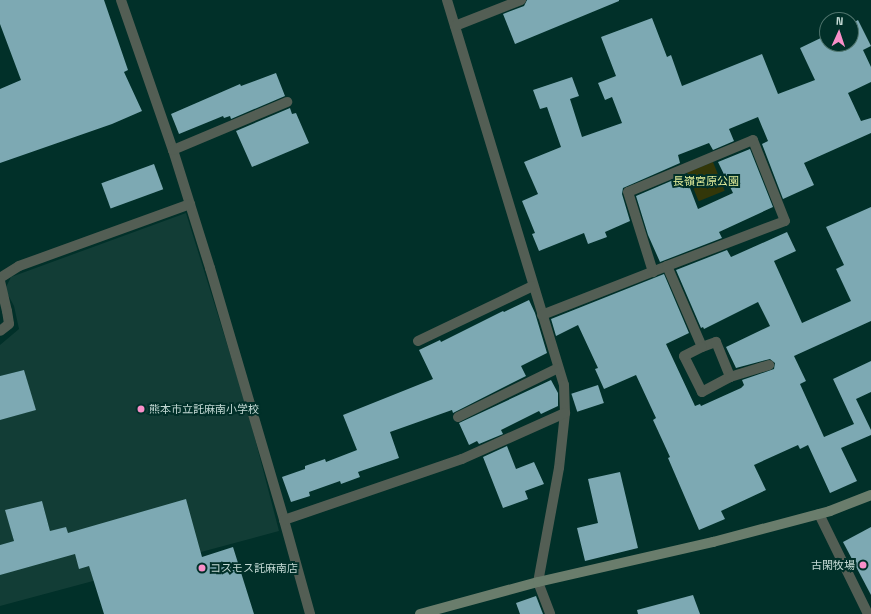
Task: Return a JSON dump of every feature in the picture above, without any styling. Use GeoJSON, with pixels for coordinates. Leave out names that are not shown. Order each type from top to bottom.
{"type":"FeatureCollection","features":[{"type":"Feature","properties":{"kind":"street"},"geometry":{"type":"LineString","coordinates":[[122,0],[190,204],[284,520],[310,614]]}},
{"type":"Feature","properties":{"kind":"street"},"geometry":{"type":"LineString","coordinates":[[447,0],[564,385],[565,413],[559,468],[538,582],[550,614]]}},
{"type":"Feature","properties":{"kind":"street"},"geometry":{"type":"LineString","coordinates":[[455,26],[521,0]]}},
{"type":"Feature","properties":{"kind":"street"},"geometry":{"type":"LineString","coordinates":[[173,150],[287,102]]}},
{"type":"Feature","properties":{"kind":"street"},"geometry":{"type":"LineString","coordinates":[[542,315],[785,221],[754,140],[628,192],[653,272]]}},
{"type":"Feature","properties":{"kind":"street"},"geometry":{"type":"LineString","coordinates":[[0,278],[19,266],[190,204]]}},
{"type":"Feature","properties":{"kind":"street"},"geometry":{"type":"LineString","coordinates":[[668,266],[702,347]]}},
{"type":"Feature","properties":{"kind":"street"},"geometry":{"type":"LineString","coordinates":[[0,282],[9,324],[0,331]]}},
{"type":"Feature","properties":{"kind":"street"},"geometry":{"type":"LineString","coordinates":[[418,341],[533,286]]}},
{"type":"Feature","properties":{"kind":"street"},"geometry":{"type":"LineString","coordinates":[[730,377],[716,342],[684,356],[702,392],[730,377],[769,365]]}},
{"type":"Feature","properties":{"kind":"street"},"geometry":{"type":"LineString","coordinates":[[458,417],[558,368]]}},
{"type":"Feature","properties":{"kind":"street"},"geometry":{"type":"LineString","coordinates":[[284,520],[462,459],[565,413]]}},
{"type":"Feature","properties":{"kind":"street"},"geometry":{"type":"LineString","coordinates":[[420,614],[538,582],[706,544],[818,514],[871,495]]}},
{"type":"Feature","properties":{"kind":"street"},"geometry":{"type":"LineString","coordinates":[[818,514],[868,614]]}},
{"type":"Feature","properties":{"kind":"shaded area","name":"熊本市立託麻南小学校"},"geometry":{"type":"Polygon","coordinates":[[[186,213],[247,408],[279,531],[0,606],[0,575],[50,531],[42,501],[6,511],[14,541],[0,545],[0,420],[35,410],[24,370],[0,376],[0,345],[19,329],[14,306],[5,289],[11,277],[186,213]]]}},
{"type":"Feature","properties":{"kind":"green space","name":"長嶺宮原公園"},"geometry":{"type":"Polygon","coordinates":[[[713,162],[725,191],[699,201],[687,172],[713,162]]]}},
{"type":"Feature","properties":{"kind":"building"},"geometry":{"type":"Polygon","coordinates":[[[0,0],[104,0],[128,70],[124,72],[142,111],[112,124],[0,163],[0,89],[21,80],[0,24],[0,0]]]}},
{"type":"Feature","properties":{"kind":"building"},"geometry":{"type":"Polygon","coordinates":[[[527,0],[619,1],[515,44],[503,14],[524,6],[527,0]]]}},
{"type":"Feature","properties":{"kind":"building"},"geometry":{"type":"Polygon","coordinates":[[[652,18],[667,57],[671,55],[682,86],[762,54],[778,94],[815,80],[800,48],[819,39],[819,52],[859,52],[859,22],[871,46],[863,50],[871,67],[871,82],[848,93],[861,121],[871,118],[871,133],[804,163],[814,185],[783,199],[762,144],[768,141],[758,117],[729,129],[734,141],[713,150],[709,143],[678,155],[680,163],[623,188],[622,194],[630,221],[605,232],[607,237],[588,244],[584,233],[539,251],[532,234],[535,233],[522,201],[538,194],[524,162],[561,147],[547,107],[540,109],[533,90],[572,77],[579,96],[570,99],[582,137],[622,123],[612,97],[605,100],[598,83],[616,76],[601,37],[652,18]]]}},
{"type":"Feature","properties":{"kind":"building"},"geometry":{"type":"Polygon","coordinates":[[[276,73],[285,96],[231,119],[230,116],[224,118],[223,116],[179,134],[171,114],[240,84],[241,86],[276,73]]]}},
{"type":"Feature","properties":{"kind":"building"},"geometry":{"type":"Polygon","coordinates":[[[290,108],[292,114],[296,113],[309,143],[252,167],[236,131],[290,108]]]}},
{"type":"Feature","properties":{"kind":"building"},"geometry":{"type":"Polygon","coordinates":[[[750,149],[773,207],[719,232],[722,238],[660,262],[648,235],[636,196],[685,175],[698,209],[733,193],[718,162],[750,149]]]}},
{"type":"Feature","properties":{"kind":"building"},"geometry":{"type":"Polygon","coordinates":[[[154,164],[163,189],[111,209],[101,183],[154,164]]]}},
{"type":"Feature","properties":{"kind":"building"},"geometry":{"type":"Polygon","coordinates":[[[871,207],[871,321],[794,356],[806,381],[800,384],[824,437],[854,424],[833,379],[871,361],[871,392],[856,399],[871,430],[871,435],[841,448],[857,481],[830,493],[808,445],[800,449],[798,445],[754,465],[766,490],[721,511],[725,519],[699,530],[668,458],[670,457],[653,420],[656,418],[636,375],[604,389],[595,369],[598,368],[578,325],[556,336],[551,319],[664,274],[689,333],[666,344],[695,406],[700,404],[701,406],[741,388],[744,385],[742,380],[774,369],[775,363],[770,359],[736,368],[726,347],[770,326],[758,302],[704,329],[703,327],[701,328],[676,270],[727,250],[731,257],[787,232],[796,251],[774,261],[802,323],[851,301],[836,269],[844,265],[826,227],[871,207]]]}},
{"type":"Feature","properties":{"kind":"building"},"geometry":{"type":"Polygon","coordinates":[[[529,300],[535,313],[547,353],[521,366],[526,376],[453,413],[452,410],[390,432],[399,458],[358,472],[360,477],[341,484],[340,481],[309,492],[310,496],[291,502],[282,477],[305,469],[305,466],[325,459],[326,462],[357,450],[343,415],[433,379],[419,350],[440,340],[441,342],[503,311],[504,312],[529,300]]]}},
{"type":"Feature","properties":{"kind":"building"},"geometry":{"type":"Polygon","coordinates":[[[24,370],[36,410],[0,420],[0,376],[24,370]]]}},
{"type":"Feature","properties":{"kind":"building"},"geometry":{"type":"Polygon","coordinates":[[[551,380],[558,393],[558,406],[541,414],[539,411],[501,430],[503,434],[479,444],[477,441],[469,445],[459,423],[551,380]]]}},
{"type":"Feature","properties":{"kind":"building"},"geometry":{"type":"Polygon","coordinates":[[[598,385],[604,403],[577,412],[571,394],[598,385]]]}},
{"type":"Feature","properties":{"kind":"building"},"geometry":{"type":"Polygon","coordinates":[[[507,446],[516,469],[534,462],[544,484],[525,491],[528,499],[503,508],[483,457],[507,446]]]}},
{"type":"Feature","properties":{"kind":"building"},"geometry":{"type":"Polygon","coordinates":[[[620,472],[638,548],[585,561],[577,528],[598,523],[588,479],[620,472]]]}},
{"type":"Feature","properties":{"kind":"building"},"geometry":{"type":"Polygon","coordinates":[[[186,499],[202,557],[233,547],[254,614],[104,614],[89,566],[79,569],[75,554],[0,575],[0,545],[14,541],[5,510],[42,501],[50,531],[66,527],[68,533],[186,499]]]}},
{"type":"Feature","properties":{"kind":"building","name":"古閑牧場"},"geometry":{"type":"Polygon","coordinates":[[[871,527],[871,595],[843,542],[871,527]]]}},
{"type":"Feature","properties":{"kind":"building"},"geometry":{"type":"Polygon","coordinates":[[[693,595],[700,614],[638,614],[637,610],[693,595]]]}},
{"type":"Feature","properties":{"kind":"building"},"geometry":{"type":"Polygon","coordinates":[[[536,596],[543,614],[520,614],[516,603],[536,596]]]}},
{"type":"Feature","properties":{"kind":"place","name":"熊本市立託麻南小学校"},"geometry":{"type":"Point","coordinates":[141,409]}},
{"type":"Feature","properties":{"kind":"place","name":"古閑牧場"},"geometry":{"type":"Point","coordinates":[863,565]}},
{"type":"Feature","properties":{"kind":"place","name":"コスモス託麻南店"},"geometry":{"type":"Point","coordinates":[202,568]}}]}
